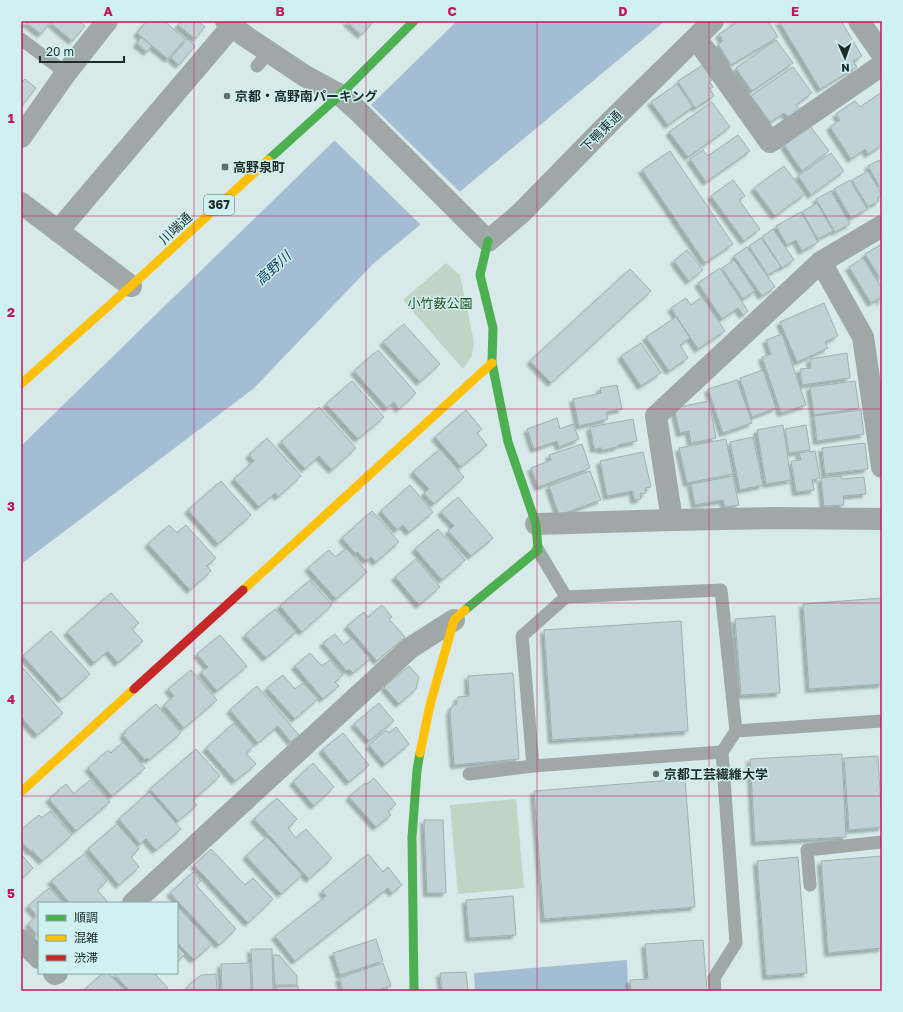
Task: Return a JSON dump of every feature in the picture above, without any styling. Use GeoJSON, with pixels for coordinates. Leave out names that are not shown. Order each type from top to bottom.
{"type":"FeatureCollection","features":[{"type":"Feature","properties":{"kind":"main road","name":"川端通"},"geometry":{"type":"LineString","coordinates":[[21,384],[131,286],[340,95],[414,21]]}},
{"type":"Feature","properties":{"kind":"main road"},"geometry":{"type":"LineString","coordinates":[[414,991],[412,837],[417,770],[430,705],[454,620],[538,550],[536,524],[508,442],[492,363],[493,328],[480,275],[483,236]]}},
{"type":"Feature","properties":{"kind":"main road"},"geometry":{"type":"LineString","coordinates":[[21,792],[492,363]]}},
{"type":"Feature","properties":{"kind":"street"},"geometry":{"type":"LineString","coordinates":[[21,137],[66,73],[107,21]]}},
{"type":"Feature","properties":{"kind":"street","name":"下鴨東通"},"geometry":{"type":"LineString","coordinates":[[483,236],[521,212],[713,21]]}},
{"type":"Feature","properties":{"kind":"street"},"geometry":{"type":"LineString","coordinates":[[859,21],[882,54]]}},
{"type":"Feature","properties":{"kind":"street"},"geometry":{"type":"LineString","coordinates":[[58,231],[239,26],[263,59],[305,76],[340,95],[360,113],[483,236]]}},
{"type":"Feature","properties":{"kind":"street"},"geometry":{"type":"LineString","coordinates":[[696,38],[770,142],[882,65]]}},
{"type":"Feature","properties":{"kind":"street"},"geometry":{"type":"LineString","coordinates":[[21,203],[131,286]]}},
{"type":"Feature","properties":{"kind":"street"},"geometry":{"type":"LineString","coordinates":[[672,520],[656,416],[821,262],[882,226]]}},
{"type":"Feature","properties":{"kind":"street"},"geometry":{"type":"LineString","coordinates":[[821,262],[863,337],[882,467]]}},
{"type":"Feature","properties":{"kind":"street"},"geometry":{"type":"LineString","coordinates":[[536,524],[776,518],[882,519]]}},
{"type":"Feature","properties":{"kind":"street"},"geometry":{"type":"LineString","coordinates":[[134,902],[410,648],[454,620]]}},
{"type":"Feature","properties":{"kind":"street"},"geometry":{"type":"LineString","coordinates":[[21,940],[38,957]]}},
{"type":"Feature","properties":{"kind":"lane"},"geometry":{"type":"LineString","coordinates":[[21,39],[66,73]]}},
{"type":"Feature","properties":{"kind":"lane"},"geometry":{"type":"LineString","coordinates":[[538,550],[566,597]]}},
{"type":"Feature","properties":{"kind":"lane"},"geometry":{"type":"LineString","coordinates":[[533,766],[522,636],[566,597],[721,590],[736,731],[722,752],[736,943],[714,978],[715,991]]}},
{"type":"Feature","properties":{"kind":"lane"},"geometry":{"type":"LineString","coordinates":[[736,731],[882,720]]}},
{"type":"Feature","properties":{"kind":"lane"},"geometry":{"type":"LineString","coordinates":[[469,774],[533,766],[722,752]]}},
{"type":"Feature","properties":{"kind":"lane"},"geometry":{"type":"LineString","coordinates":[[810,885],[807,850],[882,842]]}},
{"type":"Feature","properties":{"kind":"green space","name":"小竹薮公園"},"geometry":{"type":"Polygon","coordinates":[[[446,263],[460,275],[474,342],[472,355],[463,369],[403,300],[446,263]]]}},
{"type":"Feature","properties":{"kind":"green space"},"geometry":{"type":"Polygon","coordinates":[[[516,799],[524,888],[458,894],[450,805],[516,799]]]}},
{"type":"Feature","properties":{"kind":"water","name":"高野川"},"geometry":{"type":"Polygon","coordinates":[[[457,21],[665,21],[373,264],[253,389],[21,564],[21,446],[457,21]]]}},
{"type":"Feature","properties":{"kind":"water"},"geometry":{"type":"Polygon","coordinates":[[[627,960],[628,991],[475,991],[474,973],[627,960]]]}},
{"type":"Feature","properties":{"kind":"pier"},"geometry":{"type":"Polygon","coordinates":[[[370,104],[461,193],[422,226],[334,140],[370,104]]]}},
{"type":"Feature","properties":{"kind":"building"},"geometry":{"type":"Polygon","coordinates":[[[51,21],[41,34],[25,22],[51,21]]]}},
{"type":"Feature","properties":{"kind":"building"},"geometry":{"type":"Polygon","coordinates":[[[52,21],[79,21],[85,26],[72,41],[51,23],[52,21]]]}},
{"type":"Feature","properties":{"kind":"building"},"geometry":{"type":"Polygon","coordinates":[[[147,21],[164,21],[185,39],[168,59],[137,33],[147,21]]]}},
{"type":"Feature","properties":{"kind":"building"},"geometry":{"type":"Polygon","coordinates":[[[182,21],[198,21],[205,27],[195,39],[178,25],[182,21]]]}},
{"type":"Feature","properties":{"kind":"building"},"geometry":{"type":"Polygon","coordinates":[[[346,21],[374,21],[361,35],[346,21]]]}},
{"type":"Feature","properties":{"kind":"building"},"geometry":{"type":"Polygon","coordinates":[[[733,21],[768,21],[778,37],[731,65],[718,44],[723,41],[719,34],[735,24],[733,21]]]}},
{"type":"Feature","properties":{"kind":"building"},"geometry":{"type":"Polygon","coordinates":[[[779,21],[841,21],[862,56],[853,61],[857,67],[820,89],[779,21]]]}},
{"type":"Feature","properties":{"kind":"building"},"geometry":{"type":"Polygon","coordinates":[[[141,37],[152,46],[147,52],[137,44],[141,37]]]}},
{"type":"Feature","properties":{"kind":"building"},"geometry":{"type":"Polygon","coordinates":[[[187,39],[195,46],[179,65],[171,58],[187,39]]]}},
{"type":"Feature","properties":{"kind":"building"},"geometry":{"type":"Polygon","coordinates":[[[776,40],[793,63],[752,91],[736,68],[776,40]]]}},
{"type":"Feature","properties":{"kind":"building"},"geometry":{"type":"Polygon","coordinates":[[[703,65],[712,80],[710,82],[713,87],[710,89],[714,96],[695,108],[678,81],[703,65]]]}},
{"type":"Feature","properties":{"kind":"building"},"geometry":{"type":"Polygon","coordinates":[[[793,67],[812,93],[796,105],[800,111],[789,118],[784,113],[770,122],[751,96],[793,67]]]}},
{"type":"Feature","properties":{"kind":"building"},"geometry":{"type":"Polygon","coordinates":[[[25,79],[36,88],[21,107],[21,83],[25,79]]]}},
{"type":"Feature","properties":{"kind":"building"},"geometry":{"type":"Polygon","coordinates":[[[677,84],[693,107],[668,125],[651,102],[677,84]]]}},
{"type":"Feature","properties":{"kind":"building"},"geometry":{"type":"Polygon","coordinates":[[[882,92],[882,145],[868,154],[865,149],[851,159],[830,127],[840,120],[836,114],[855,101],[860,107],[882,92]]]}},
{"type":"Feature","properties":{"kind":"building"},"geometry":{"type":"Polygon","coordinates":[[[712,102],[730,127],[688,157],[669,132],[712,102]]]}},
{"type":"Feature","properties":{"kind":"building"},"geometry":{"type":"Polygon","coordinates":[[[810,126],[829,151],[802,171],[784,145],[810,126]]]}},
{"type":"Feature","properties":{"kind":"building"},"geometry":{"type":"Polygon","coordinates":[[[738,135],[750,151],[706,182],[690,159],[703,150],[708,156],[738,135]]]}},
{"type":"Feature","properties":{"kind":"building"},"geometry":{"type":"Polygon","coordinates":[[[670,151],[733,244],[705,263],[642,170],[670,151]]]}},
{"type":"Feature","properties":{"kind":"building"},"geometry":{"type":"Polygon","coordinates":[[[831,153],[844,171],[811,195],[798,176],[831,153]]]}},
{"type":"Feature","properties":{"kind":"building"},"geometry":{"type":"Polygon","coordinates":[[[879,160],[882,166],[882,191],[868,166],[879,160]]]}},
{"type":"Feature","properties":{"kind":"building"},"geometry":{"type":"Polygon","coordinates":[[[784,166],[805,194],[775,216],[754,188],[784,166]]]}},
{"type":"Feature","properties":{"kind":"building"},"geometry":{"type":"Polygon","coordinates":[[[868,171],[882,195],[878,198],[879,201],[868,207],[852,180],[868,171]]]}},
{"type":"Feature","properties":{"kind":"building"},"geometry":{"type":"Polygon","coordinates":[[[733,180],[745,196],[739,200],[760,229],[744,241],[711,196],[733,180]]]}},
{"type":"Feature","properties":{"kind":"building"},"geometry":{"type":"Polygon","coordinates":[[[850,180],[867,209],[851,218],[834,189],[850,180]]]}},
{"type":"Feature","properties":{"kind":"building"},"geometry":{"type":"Polygon","coordinates":[[[831,191],[850,224],[835,232],[816,199],[831,191]]]}},
{"type":"Feature","properties":{"kind":"building"},"geometry":{"type":"Polygon","coordinates":[[[817,203],[833,231],[818,239],[802,212],[817,203]]]}},
{"type":"Feature","properties":{"kind":"building"},"geometry":{"type":"Polygon","coordinates":[[[801,212],[818,242],[802,251],[796,240],[787,245],[776,226],[801,212]]]}},
{"type":"Feature","properties":{"kind":"building"},"geometry":{"type":"Polygon","coordinates":[[[773,229],[794,260],[782,268],[762,237],[773,229]]]}},
{"type":"Feature","properties":{"kind":"building"},"geometry":{"type":"Polygon","coordinates":[[[761,238],[781,267],[768,275],[749,246],[761,238]]]}},
{"type":"Feature","properties":{"kind":"building"},"geometry":{"type":"Polygon","coordinates":[[[882,244],[882,281],[865,254],[882,244]]]}},
{"type":"Feature","properties":{"kind":"building"},"geometry":{"type":"Polygon","coordinates":[[[747,247],[775,287],[762,296],[734,256],[747,247]]]}},
{"type":"Feature","properties":{"kind":"building"},"geometry":{"type":"Polygon","coordinates":[[[687,250],[703,270],[689,281],[674,261],[687,250]]]}},
{"type":"Feature","properties":{"kind":"building"},"geometry":{"type":"Polygon","coordinates":[[[863,258],[882,289],[881,302],[879,298],[871,303],[849,267],[863,258]]]}},
{"type":"Feature","properties":{"kind":"building"},"geometry":{"type":"Polygon","coordinates":[[[734,260],[755,291],[743,299],[722,268],[734,260]]]}},
{"type":"Feature","properties":{"kind":"building"},"geometry":{"type":"Polygon","coordinates":[[[720,268],[748,311],[743,315],[738,308],[722,319],[698,283],[720,268]]]}},
{"type":"Feature","properties":{"kind":"building"},"geometry":{"type":"Polygon","coordinates":[[[630,269],[651,291],[551,383],[530,361],[630,269]]]}},
{"type":"Feature","properties":{"kind":"building"},"geometry":{"type":"Polygon","coordinates":[[[702,297],[725,331],[698,349],[671,308],[686,298],[691,305],[702,297]]]}},
{"type":"Feature","properties":{"kind":"building"},"geometry":{"type":"Polygon","coordinates":[[[824,303],[838,336],[825,342],[828,348],[797,362],[780,322],[824,303]]]}},
{"type":"Feature","properties":{"kind":"building"},"geometry":{"type":"Polygon","coordinates":[[[676,317],[690,338],[680,345],[688,358],[669,371],[646,337],[676,317]]]}},
{"type":"Feature","properties":{"kind":"building"},"geometry":{"type":"Polygon","coordinates":[[[404,324],[440,364],[420,382],[383,342],[404,324]]]}},
{"type":"Feature","properties":{"kind":"building"},"geometry":{"type":"Polygon","coordinates":[[[782,334],[806,405],[781,413],[762,357],[771,354],[766,340],[782,334]]]}},
{"type":"Feature","properties":{"kind":"building"},"geometry":{"type":"Polygon","coordinates":[[[641,343],[661,373],[641,386],[621,356],[641,343]]]}},
{"type":"Feature","properties":{"kind":"building"},"geometry":{"type":"Polygon","coordinates":[[[378,350],[416,393],[399,409],[394,402],[387,408],[354,371],[378,350]]]}},
{"type":"Feature","properties":{"kind":"building"},"geometry":{"type":"Polygon","coordinates":[[[847,353],[850,378],[802,385],[800,369],[811,368],[810,359],[847,353]]]}},
{"type":"Feature","properties":{"kind":"building"},"geometry":{"type":"Polygon","coordinates":[[[763,370],[776,408],[752,417],[740,378],[763,370]]]}},
{"type":"Feature","properties":{"kind":"building"},"geometry":{"type":"Polygon","coordinates":[[[737,380],[752,423],[723,433],[708,389],[737,380]]]}},
{"type":"Feature","properties":{"kind":"building"},"geometry":{"type":"Polygon","coordinates":[[[352,381],[384,417],[358,439],[326,404],[352,381]]]}},
{"type":"Feature","properties":{"kind":"building"},"geometry":{"type":"Polygon","coordinates":[[[855,381],[859,408],[814,415],[810,387],[855,381]]]}},
{"type":"Feature","properties":{"kind":"building"},"geometry":{"type":"Polygon","coordinates":[[[617,385],[622,409],[606,412],[608,419],[579,426],[573,399],[601,393],[600,388],[617,385]]]}},
{"type":"Feature","properties":{"kind":"building"},"geometry":{"type":"Polygon","coordinates":[[[709,401],[716,438],[691,443],[689,431],[680,433],[674,408],[709,401]]]}},
{"type":"Feature","properties":{"kind":"building"},"geometry":{"type":"Polygon","coordinates":[[[319,407],[356,448],[332,470],[319,456],[305,469],[281,442],[319,407]]]}},
{"type":"Feature","properties":{"kind":"building"},"geometry":{"type":"Polygon","coordinates":[[[466,410],[482,429],[477,433],[487,445],[461,467],[435,437],[466,410]]]}},
{"type":"Feature","properties":{"kind":"building"},"geometry":{"type":"Polygon","coordinates":[[[861,410],[864,434],[817,441],[814,416],[861,410]]]}},
{"type":"Feature","properties":{"kind":"building"},"geometry":{"type":"Polygon","coordinates":[[[557,418],[560,429],[573,424],[579,439],[559,447],[557,441],[534,449],[527,429],[557,418]]]}},
{"type":"Feature","properties":{"kind":"building"},"geometry":{"type":"Polygon","coordinates":[[[633,419],[637,441],[602,450],[602,448],[594,449],[590,427],[633,419]]]}},
{"type":"Feature","properties":{"kind":"building"},"geometry":{"type":"Polygon","coordinates":[[[783,425],[791,480],[766,484],[757,430],[783,425]]]}},
{"type":"Feature","properties":{"kind":"building"},"geometry":{"type":"Polygon","coordinates":[[[806,425],[810,450],[789,453],[785,429],[806,425]]]}},
{"type":"Feature","properties":{"kind":"building"},"geometry":{"type":"Polygon","coordinates":[[[753,437],[763,485],[740,490],[730,442],[753,437]]]}},
{"type":"Feature","properties":{"kind":"building"},"geometry":{"type":"Polygon","coordinates":[[[267,438],[301,476],[278,497],[275,493],[259,507],[234,479],[254,461],[249,455],[267,438]]]}},
{"type":"Feature","properties":{"kind":"building"},"geometry":{"type":"Polygon","coordinates":[[[726,439],[733,474],[687,483],[679,448],[726,439]]]}},
{"type":"Feature","properties":{"kind":"building"},"geometry":{"type":"Polygon","coordinates":[[[865,443],[868,469],[825,474],[822,448],[865,443]]]}},
{"type":"Feature","properties":{"kind":"building"},"geometry":{"type":"Polygon","coordinates":[[[582,444],[590,468],[538,487],[531,468],[551,460],[549,455],[582,444]]]}},
{"type":"Feature","properties":{"kind":"building"},"geometry":{"type":"Polygon","coordinates":[[[440,449],[464,477],[434,504],[424,493],[429,489],[413,472],[440,449]]]}},
{"type":"Feature","properties":{"kind":"building"},"geometry":{"type":"Polygon","coordinates":[[[815,451],[820,478],[812,480],[814,490],[796,492],[791,461],[801,460],[799,453],[815,451]]]}},
{"type":"Feature","properties":{"kind":"building"},"geometry":{"type":"Polygon","coordinates":[[[643,452],[651,487],[645,488],[646,493],[640,494],[641,499],[634,500],[633,491],[607,496],[600,461],[643,452]]]}},
{"type":"Feature","properties":{"kind":"building"},"geometry":{"type":"Polygon","coordinates":[[[590,471],[601,500],[559,515],[549,486],[590,471]]]}},
{"type":"Feature","properties":{"kind":"building"},"geometry":{"type":"Polygon","coordinates":[[[733,476],[739,505],[725,507],[723,500],[695,505],[691,484],[733,476]]]}},
{"type":"Feature","properties":{"kind":"building"},"geometry":{"type":"Polygon","coordinates":[[[841,476],[842,479],[864,477],[866,494],[843,496],[844,505],[824,506],[821,478],[841,476]]]}},
{"type":"Feature","properties":{"kind":"building"},"geometry":{"type":"Polygon","coordinates":[[[221,481],[251,515],[218,544],[188,510],[221,481]]]}},
{"type":"Feature","properties":{"kind":"building"},"geometry":{"type":"Polygon","coordinates":[[[410,485],[433,512],[409,532],[403,525],[397,530],[381,511],[410,485]]]}},
{"type":"Feature","properties":{"kind":"building"},"geometry":{"type":"Polygon","coordinates":[[[458,497],[493,538],[471,556],[448,531],[454,526],[441,512],[458,497]]]}},
{"type":"Feature","properties":{"kind":"building"},"geometry":{"type":"Polygon","coordinates":[[[372,511],[399,542],[376,562],[371,557],[366,561],[358,552],[355,553],[342,538],[372,511]]]}},
{"type":"Feature","properties":{"kind":"building"},"geometry":{"type":"Polygon","coordinates":[[[169,525],[177,533],[186,525],[216,558],[207,566],[211,571],[190,590],[148,544],[169,525]]]}},
{"type":"Feature","properties":{"kind":"building"},"geometry":{"type":"Polygon","coordinates":[[[438,529],[465,560],[442,580],[415,549],[438,529]]]}},
{"type":"Feature","properties":{"kind":"building"},"geometry":{"type":"Polygon","coordinates":[[[346,548],[367,572],[336,599],[308,568],[329,550],[336,557],[346,548]]]}},
{"type":"Feature","properties":{"kind":"building"},"geometry":{"type":"Polygon","coordinates":[[[416,559],[440,587],[419,605],[395,577],[416,559]]]}},
{"type":"Feature","properties":{"kind":"building"},"geometry":{"type":"Polygon","coordinates":[[[310,580],[332,605],[302,632],[280,606],[310,580]]]}},
{"type":"Feature","properties":{"kind":"building"},"geometry":{"type":"Polygon","coordinates":[[[111,593],[139,623],[132,629],[143,641],[118,663],[108,651],[94,663],[67,632],[111,593]]]}},
{"type":"Feature","properties":{"kind":"building"},"geometry":{"type":"Polygon","coordinates":[[[882,598],[882,684],[809,689],[803,604],[882,598]]]}},
{"type":"Feature","properties":{"kind":"building"},"geometry":{"type":"Polygon","coordinates":[[[382,605],[392,617],[389,619],[405,637],[377,661],[347,626],[364,612],[368,617],[382,605]]]}},
{"type":"Feature","properties":{"kind":"building"},"geometry":{"type":"Polygon","coordinates":[[[275,609],[296,632],[266,658],[245,635],[275,609]]]}},
{"type":"Feature","properties":{"kind":"building"},"geometry":{"type":"Polygon","coordinates":[[[775,616],[780,693],[741,695],[735,619],[775,616]]]}},
{"type":"Feature","properties":{"kind":"building"},"geometry":{"type":"Polygon","coordinates":[[[681,621],[688,731],[552,740],[544,630],[681,621]]]}},
{"type":"Feature","properties":{"kind":"building"},"geometry":{"type":"Polygon","coordinates":[[[51,631],[90,674],[62,699],[23,656],[51,631]]]}},
{"type":"Feature","properties":{"kind":"building"},"geometry":{"type":"Polygon","coordinates":[[[335,634],[344,645],[352,638],[370,659],[353,673],[349,669],[347,671],[323,643],[335,634]]]}},
{"type":"Feature","properties":{"kind":"building"},"geometry":{"type":"Polygon","coordinates":[[[220,635],[247,666],[217,691],[201,672],[208,667],[197,654],[220,635]]]}},
{"type":"Feature","properties":{"kind":"building"},"geometry":{"type":"Polygon","coordinates":[[[310,653],[322,666],[330,660],[343,675],[335,682],[339,686],[323,699],[295,666],[310,653]]]}},
{"type":"Feature","properties":{"kind":"building"},"geometry":{"type":"Polygon","coordinates":[[[21,666],[63,713],[37,735],[21,717],[21,666]]]}},
{"type":"Feature","properties":{"kind":"building"},"geometry":{"type":"Polygon","coordinates":[[[409,666],[419,677],[416,689],[399,704],[384,687],[409,666]]]}},
{"type":"Feature","properties":{"kind":"building"},"geometry":{"type":"Polygon","coordinates":[[[191,670],[217,700],[184,728],[164,705],[174,696],[168,689],[191,670]]]}},
{"type":"Feature","properties":{"kind":"building"},"geometry":{"type":"Polygon","coordinates":[[[513,673],[519,759],[454,765],[450,712],[453,705],[456,705],[458,697],[469,696],[468,676],[513,673]]]}},
{"type":"Feature","properties":{"kind":"building"},"geometry":{"type":"Polygon","coordinates":[[[283,675],[295,689],[303,683],[318,699],[295,719],[267,688],[283,675]]]}},
{"type":"Feature","properties":{"kind":"building"},"geometry":{"type":"Polygon","coordinates":[[[257,686],[299,735],[291,742],[278,726],[258,743],[230,710],[257,686]]]}},
{"type":"Feature","properties":{"kind":"building"},"geometry":{"type":"Polygon","coordinates":[[[379,703],[394,721],[369,741],[354,724],[379,703]]]}},
{"type":"Feature","properties":{"kind":"building"},"geometry":{"type":"Polygon","coordinates":[[[156,704],[181,733],[149,760],[147,758],[145,760],[123,735],[126,733],[124,732],[156,704]]]}},
{"type":"Feature","properties":{"kind":"building"},"geometry":{"type":"Polygon","coordinates":[[[234,723],[254,746],[246,753],[256,764],[235,781],[206,748],[234,723]]]}},
{"type":"Feature","properties":{"kind":"building"},"geometry":{"type":"Polygon","coordinates":[[[396,727],[409,744],[385,764],[369,745],[386,730],[389,733],[396,727]]]}},
{"type":"Feature","properties":{"kind":"building"},"geometry":{"type":"Polygon","coordinates":[[[343,733],[369,765],[349,782],[322,750],[343,733]]]}},
{"type":"Feature","properties":{"kind":"building"},"geometry":{"type":"Polygon","coordinates":[[[123,742],[145,768],[112,796],[88,768],[108,750],[111,753],[123,742]]]}},
{"type":"Feature","properties":{"kind":"building"},"geometry":{"type":"Polygon","coordinates":[[[196,749],[220,776],[193,800],[197,805],[178,821],[150,789],[196,749]]]}},
{"type":"Feature","properties":{"kind":"building"},"geometry":{"type":"Polygon","coordinates":[[[842,754],[846,837],[755,842],[750,759],[842,754]]]}},
{"type":"Feature","properties":{"kind":"building"},"geometry":{"type":"Polygon","coordinates":[[[878,756],[882,827],[849,830],[844,758],[878,756]]]}},
{"type":"Feature","properties":{"kind":"building"},"geometry":{"type":"Polygon","coordinates":[[[313,763],[334,787],[314,806],[293,782],[313,763]]]}},
{"type":"Feature","properties":{"kind":"building"},"geometry":{"type":"Polygon","coordinates":[[[374,778],[396,804],[388,811],[391,815],[376,827],[349,797],[365,783],[366,785],[374,778]]]}},
{"type":"Feature","properties":{"kind":"building"},"geometry":{"type":"Polygon","coordinates":[[[685,779],[695,907],[544,919],[534,791],[685,779]]]}},
{"type":"Feature","properties":{"kind":"building"},"geometry":{"type":"Polygon","coordinates":[[[90,780],[110,802],[76,831],[49,799],[66,784],[74,794],[90,780]]]}},
{"type":"Feature","properties":{"kind":"building"},"geometry":{"type":"Polygon","coordinates":[[[149,792],[181,829],[156,850],[146,839],[140,844],[119,819],[149,792]]]}},
{"type":"Feature","properties":{"kind":"building"},"geometry":{"type":"Polygon","coordinates":[[[277,798],[297,819],[288,828],[296,838],[306,829],[332,858],[309,879],[254,819],[277,798]]]}},
{"type":"Feature","properties":{"kind":"building"},"geometry":{"type":"Polygon","coordinates":[[[50,811],[72,835],[42,861],[21,841],[21,830],[39,815],[42,818],[50,811]]]}},
{"type":"Feature","properties":{"kind":"building"},"geometry":{"type":"Polygon","coordinates":[[[424,820],[443,820],[446,893],[427,893],[424,820]]]}},
{"type":"Feature","properties":{"kind":"building"},"geometry":{"type":"Polygon","coordinates":[[[117,824],[139,849],[131,857],[139,867],[119,885],[88,849],[117,824]]]}},
{"type":"Feature","properties":{"kind":"building"},"geometry":{"type":"Polygon","coordinates":[[[267,837],[302,875],[281,894],[246,856],[267,837]]]}},
{"type":"Feature","properties":{"kind":"building"},"geometry":{"type":"Polygon","coordinates":[[[211,849],[245,885],[253,878],[273,899],[248,923],[194,865],[211,849]]]}},
{"type":"Feature","properties":{"kind":"building"},"geometry":{"type":"Polygon","coordinates":[[[21,854],[33,868],[21,879],[21,854]]]}},
{"type":"Feature","properties":{"kind":"building"},"geometry":{"type":"Polygon","coordinates":[[[84,854],[107,881],[97,890],[107,901],[69,902],[51,881],[84,854]]]}},
{"type":"Feature","properties":{"kind":"building"},"geometry":{"type":"Polygon","coordinates":[[[368,854],[383,872],[388,867],[402,885],[392,893],[388,888],[295,961],[275,936],[326,896],[322,891],[368,854]]]}},
{"type":"Feature","properties":{"kind":"building"},"geometry":{"type":"Polygon","coordinates":[[[882,856],[882,948],[828,953],[821,861],[882,856]]]}},
{"type":"Feature","properties":{"kind":"building"},"geometry":{"type":"Polygon","coordinates":[[[798,857],[807,973],[766,976],[757,861],[798,857]]]}},
{"type":"Feature","properties":{"kind":"building"},"geometry":{"type":"Polygon","coordinates":[[[193,872],[201,881],[196,885],[236,929],[219,945],[170,893],[193,872]]]}},
{"type":"Feature","properties":{"kind":"building"},"geometry":{"type":"Polygon","coordinates":[[[49,888],[62,902],[38,902],[38,936],[28,924],[37,916],[28,906],[49,888]]]}},
{"type":"Feature","properties":{"kind":"building"},"geometry":{"type":"Polygon","coordinates":[[[513,896],[516,935],[469,938],[466,900],[513,896]]]}},
{"type":"Feature","properties":{"kind":"building"},"geometry":{"type":"Polygon","coordinates":[[[178,907],[212,944],[194,960],[178,943],[178,907]]]}},
{"type":"Feature","properties":{"kind":"building"},"geometry":{"type":"Polygon","coordinates":[[[376,939],[383,961],[340,975],[333,953],[376,939]]]}},
{"type":"Feature","properties":{"kind":"building"},"geometry":{"type":"Polygon","coordinates":[[[703,940],[707,991],[631,991],[630,980],[648,979],[645,944],[703,940]]]}},
{"type":"Feature","properties":{"kind":"building"},"geometry":{"type":"Polygon","coordinates":[[[178,947],[185,954],[178,961],[178,947]]]}},
{"type":"Feature","properties":{"kind":"building"},"geometry":{"type":"Polygon","coordinates":[[[251,949],[272,949],[273,991],[253,991],[251,949]]]}},
{"type":"Feature","properties":{"kind":"building"},"geometry":{"type":"Polygon","coordinates":[[[273,955],[279,955],[297,976],[297,985],[275,985],[273,955]]]}},
{"type":"Feature","properties":{"kind":"building"},"geometry":{"type":"Polygon","coordinates":[[[250,963],[251,991],[222,991],[221,964],[250,963]]]}},
{"type":"Feature","properties":{"kind":"building"},"geometry":{"type":"Polygon","coordinates":[[[383,963],[391,986],[375,991],[343,991],[339,978],[383,963]]]}},
{"type":"Feature","properties":{"kind":"building"},"geometry":{"type":"Polygon","coordinates":[[[466,972],[468,991],[442,991],[440,973],[466,972]]]}},
{"type":"Feature","properties":{"kind":"building"},"geometry":{"type":"Polygon","coordinates":[[[102,974],[109,974],[125,991],[83,991],[102,974]]]}},
{"type":"Feature","properties":{"kind":"building"},"geometry":{"type":"Polygon","coordinates":[[[114,974],[155,974],[168,988],[165,991],[130,991],[114,974]]]}},
{"type":"Feature","properties":{"kind":"building"},"geometry":{"type":"Polygon","coordinates":[[[216,974],[217,991],[185,991],[191,983],[201,975],[216,974]]]}},
{"type":"Feature","properties":{"kind":"building"},"geometry":{"type":"Polygon","coordinates":[[[298,986],[298,991],[276,991],[276,987],[298,986]]]}},
{"type":"Feature","properties":{"kind":"traffic: fast"},"geometry":{"type":"LineString","coordinates":[[268,160],[340,95],[414,21]]}},
{"type":"Feature","properties":{"kind":"traffic: fast"},"geometry":{"type":"LineString","coordinates":[[465,610],[538,550],[536,524],[508,442],[492,363],[493,328],[480,275],[488,241]]}},
{"type":"Feature","properties":{"kind":"traffic: fast"},"geometry":{"type":"LineString","coordinates":[[414,991],[412,837],[417,770],[420,753]]}},
{"type":"Feature","properties":{"kind":"traffic: slow"},"geometry":{"type":"LineString","coordinates":[[21,384],[131,286],[268,160]]}},
{"type":"Feature","properties":{"kind":"traffic: slow"},"geometry":{"type":"LineString","coordinates":[[243,590],[492,363]]}},
{"type":"Feature","properties":{"kind":"traffic: slow"},"geometry":{"type":"LineString","coordinates":[[420,753],[430,705],[454,620],[465,610]]}},
{"type":"Feature","properties":{"kind":"traffic: slow"},"geometry":{"type":"LineString","coordinates":[[21,792],[134,689]]}},
{"type":"Feature","properties":{"kind":"traffic: jam"},"geometry":{"type":"LineString","coordinates":[[134,689],[243,590]]}},
{"type":"Feature","properties":{"kind":"place","name":"京都・高野南パーキング"},"geometry":{"type":"Point","coordinates":[227,96]}},
{"type":"Feature","properties":{"kind":"place","name":"高野泉町"},"geometry":{"type":"Point","coordinates":[225,167]}},
{"type":"Feature","properties":{"kind":"place","name":"京都工芸繊維大学"},"geometry":{"type":"Point","coordinates":[656,774]}}]}
